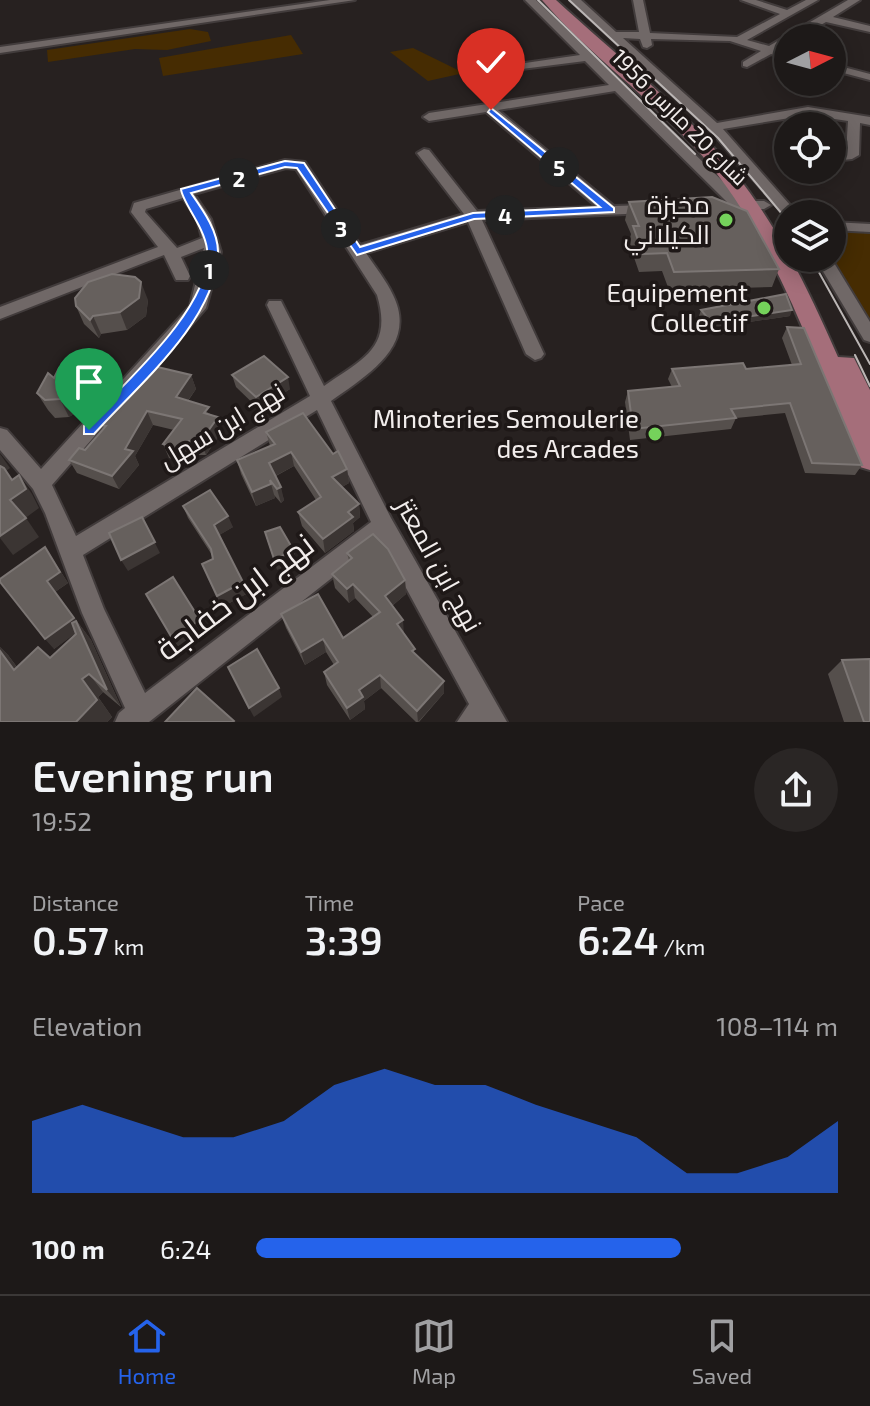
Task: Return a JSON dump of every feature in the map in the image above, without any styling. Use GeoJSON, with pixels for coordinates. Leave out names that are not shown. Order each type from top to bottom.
{"type":"FeatureCollection","features":[{"type":"Feature","properties":{"kind":"main road","name":"شارع 20 مارس 1956"},"geometry":{"type":"LineString","coordinates":[[548,0],[698,142],[774,230]]}},
{"type":"Feature","properties":{"kind":"main road","name":"شارع 20 مارس 1956"},"geometry":{"type":"LineString","coordinates":[[558,0],[705,136],[751,206],[870,459]]}},
{"type":"Feature","properties":{"kind":"main road"},"geometry":{"type":"LineString","coordinates":[[702,208],[725,210],[762,228]]}},
{"type":"Feature","properties":{"kind":"main road"},"geometry":{"type":"LineString","coordinates":[[802,272],[870,416]]}},
{"type":"Feature","properties":{"kind":"street"},"geometry":{"type":"LineString","coordinates":[[0,50],[350,0]]}},
{"type":"Feature","properties":{"kind":"street","name":"شارع 20 مارس 1956"},"geometry":{"type":"LineString","coordinates":[[530,0],[617,87],[751,206]]}},
{"type":"Feature","properties":{"kind":"street","name":"شارع 20 مارس 1956"},"geometry":{"type":"LineString","coordinates":[[575,0],[714,127],[779,200]]}},
{"type":"Feature","properties":{"kind":"street"},"geometry":{"type":"LineString","coordinates":[[638,0],[654,70]]}},
{"type":"Feature","properties":{"kind":"street"},"geometry":{"type":"LineString","coordinates":[[746,0],[790,14]]}},
{"type":"Feature","properties":{"kind":"street"},"geometry":{"type":"LineString","coordinates":[[739,40],[813,0]]}},
{"type":"Feature","properties":{"kind":"street"},"geometry":{"type":"LineString","coordinates":[[747,64],[767,49],[855,0]]}},
{"type":"Feature","properties":{"kind":"street"},"geometry":{"type":"LineString","coordinates":[[823,18],[870,29]]}},
{"type":"Feature","properties":{"kind":"street"},"geometry":{"type":"LineString","coordinates":[[615,35],[739,40],[774,51]]}},
{"type":"Feature","properties":{"kind":"street"},"geometry":{"type":"LineString","coordinates":[[485,72],[588,57]]}},
{"type":"Feature","properties":{"kind":"street"},"geometry":{"type":"LineString","coordinates":[[846,71],[870,77]]}},
{"type":"Feature","properties":{"kind":"street"},"geometry":{"type":"LineString","coordinates":[[429,117],[617,87]]}},
{"type":"Feature","properties":{"kind":"street"},"geometry":{"type":"LineString","coordinates":[[491,110],[610,210]]}},
{"type":"Feature","properties":{"kind":"street"},"geometry":{"type":"LineString","coordinates":[[714,127],[774,115]]}},
{"type":"Feature","properties":{"kind":"street"},"geometry":{"type":"LineString","coordinates":[[846,117],[870,121]]}},
{"type":"Feature","properties":{"kind":"street"},"geometry":{"type":"LineString","coordinates":[[846,158],[852,155],[854,118]]}},
{"type":"Feature","properties":{"kind":"street"},"geometry":{"type":"LineString","coordinates":[[424,153],[473,216],[535,354]]}},
{"type":"Feature","properties":{"kind":"street","name":"نهج ابن سهل"},"geometry":{"type":"LineString","coordinates":[[71,551],[320,399],[379,355],[388,343],[392,327],[385,295],[300,165],[285,164],[185,191]]}},
{"type":"Feature","properties":{"kind":"street"},"geometry":{"type":"LineString","coordinates":[[41,483],[198,308],[213,252],[204,219],[185,191],[137,209],[149,228],[172,251],[182,276]]}},
{"type":"Feature","properties":{"kind":"street"},"geometry":{"type":"LineString","coordinates":[[702,208],[751,206]]}},
{"type":"Feature","properties":{"kind":"street"},"geometry":{"type":"LineString","coordinates":[[357,251],[473,216],[666,209]]}},
{"type":"Feature","properties":{"kind":"street"},"geometry":{"type":"LineString","coordinates":[[846,227],[870,228]]}},
{"type":"Feature","properties":{"kind":"street"},"geometry":{"type":"LineString","coordinates":[[0,313],[211,240]]}},
{"type":"Feature","properties":{"kind":"street"},"geometry":{"type":"LineString","coordinates":[[831,272],[870,336]]}},
{"type":"Feature","properties":{"kind":"street","name":"نهج ابن المعتز"},"geometry":{"type":"LineString","coordinates":[[275,305],[383,525],[483,717]]}},
{"type":"Feature","properties":{"kind":"street"},"geometry":{"type":"LineString","coordinates":[[0,436],[41,483],[71,551],[134,716]]}},
{"type":"Feature","properties":{"kind":"street","name":"نهج ابن خفاجة"},"geometry":{"type":"LineString","coordinates":[[134,716],[383,525]]}},
{"type":"Feature","properties":{"kind":"shaded area"},"geometry":{"type":"Polygon","coordinates":[[[190,29],[208,32],[211,41],[167,50],[135,49],[48,62],[47,50],[190,29]]]}},
{"type":"Feature","properties":{"kind":"shaded area"},"geometry":{"type":"Polygon","coordinates":[[[291,35],[303,54],[163,76],[159,58],[291,35]]]}},
{"type":"Feature","properties":{"kind":"shaded area"},"geometry":{"type":"Polygon","coordinates":[[[413,48],[464,73],[428,81],[390,52],[413,48]]]}},
{"type":"Feature","properties":{"kind":"shaded area"},"geometry":{"type":"Polygon","coordinates":[[[846,227],[870,229],[870,327],[836,272],[846,272],[846,227]]]}},
{"type":"Feature","properties":{"kind":"building"},"geometry":{"type":"Polygon","coordinates":[[[712,197],[747,211],[774,260],[774,269],[674,272],[667,253],[643,254],[633,226],[639,226],[629,202],[712,197]]]}},
{"type":"Feature","properties":{"kind":"building"},"geometry":{"type":"Polygon","coordinates":[[[112,274],[135,277],[141,282],[139,298],[120,312],[93,316],[90,320],[76,306],[75,298],[88,282],[112,274]]]}},
{"type":"Feature","properties":{"kind":"building"},"geometry":{"type":"Polygon","coordinates":[[[786,294],[792,310],[711,322],[701,310],[786,294]]]}},
{"type":"Feature","properties":{"kind":"building"},"geometry":{"type":"Polygon","coordinates":[[[787,327],[804,328],[862,465],[812,463],[790,403],[731,409],[736,418],[633,429],[628,391],[680,386],[672,369],[743,363],[746,369],[801,364],[787,327]]]}},
{"type":"Feature","properties":{"kind":"building"},"geometry":{"type":"Polygon","coordinates":[[[264,356],[288,377],[256,397],[232,375],[264,356]]]}},
{"type":"Feature","properties":{"kind":"building"},"geometry":{"type":"Polygon","coordinates":[[[149,365],[191,375],[176,397],[209,407],[204,413],[218,417],[201,441],[189,441],[183,451],[163,444],[182,419],[147,411],[125,449],[133,451],[112,476],[69,460],[79,448],[85,450],[106,426],[101,425],[118,398],[123,399],[149,365]]]}},
{"type":"Feature","properties":{"kind":"building"},"geometry":{"type":"Polygon","coordinates":[[[59,368],[77,380],[73,391],[60,399],[45,400],[37,393],[48,373],[54,378],[59,368]]]}},
{"type":"Feature","properties":{"kind":"building"},"geometry":{"type":"Polygon","coordinates":[[[303,413],[333,454],[338,451],[347,469],[332,477],[359,504],[348,512],[353,517],[323,539],[298,512],[321,497],[291,452],[269,463],[281,487],[277,489],[270,480],[271,484],[252,492],[237,460],[275,444],[266,432],[303,413]]]}},
{"type":"Feature","properties":{"kind":"building"},"geometry":{"type":"Polygon","coordinates":[[[0,466],[12,480],[19,475],[26,489],[10,500],[26,518],[0,536],[0,466]]]}},
{"type":"Feature","properties":{"kind":"building"},"geometry":{"type":"Polygon","coordinates":[[[210,490],[228,516],[214,525],[243,582],[217,596],[202,564],[213,559],[211,549],[183,506],[210,490]]]}},
{"type":"Feature","properties":{"kind":"building"},"geometry":{"type":"Polygon","coordinates":[[[142,517],[155,542],[121,560],[109,533],[142,517]]]}},
{"type":"Feature","properties":{"kind":"building"},"geometry":{"type":"Polygon","coordinates":[[[280,527],[294,551],[274,559],[265,532],[280,527]]]}},
{"type":"Feature","properties":{"kind":"building"},"geometry":{"type":"Polygon","coordinates":[[[373,534],[388,549],[405,580],[385,596],[403,620],[397,624],[415,649],[412,651],[444,681],[417,711],[380,675],[359,690],[363,697],[347,708],[324,672],[338,662],[323,639],[301,652],[281,614],[318,594],[343,638],[380,612],[353,584],[347,589],[332,574],[352,558],[347,553],[373,534]]]}},
{"type":"Feature","properties":{"kind":"building"},"geometry":{"type":"Polygon","coordinates":[[[45,547],[60,572],[47,581],[74,618],[45,639],[0,579],[45,547]]]}},
{"type":"Feature","properties":{"kind":"building"},"geometry":{"type":"Polygon","coordinates":[[[173,577],[200,620],[172,638],[146,594],[173,577]]]}},
{"type":"Feature","properties":{"kind":"building"},"geometry":{"type":"Polygon","coordinates":[[[76,621],[107,690],[89,674],[82,679],[97,700],[76,722],[0,722],[0,651],[14,670],[38,647],[50,658],[76,634],[72,623],[76,621]]]}},
{"type":"Feature","properties":{"kind":"building"},"geometry":{"type":"Polygon","coordinates":[[[257,649],[279,688],[249,708],[228,667],[257,649]]]}},
{"type":"Feature","properties":{"kind":"building"},"geometry":{"type":"Polygon","coordinates":[[[870,659],[870,722],[864,722],[842,660],[870,659]]]}},
{"type":"Feature","properties":{"kind":"building"},"geometry":{"type":"Polygon","coordinates":[[[197,688],[234,721],[165,722],[197,688]]]}},
{"type":"Feature","properties":{"kind":"tram line"},"geometry":{"type":"LineString","coordinates":[[538,0],[695,154]]}},
{"type":"Feature","properties":{"kind":"tram line"},"geometry":{"type":"LineString","coordinates":[[569,0],[718,138],[774,204]]}},
{"type":"Feature","properties":{"kind":"tram line"},"geometry":{"type":"LineString","coordinates":[[819,272],[870,364]]}},
{"type":"Feature","properties":{"kind":"tram line"},"geometry":{"type":"LineString","coordinates":[[855,355],[870,386]]}},
{"type":"Feature","properties":{"kind":"place","name":"مخبزة الكيلاني"},"geometry":{"type":"Point","coordinates":[726,220]}},
{"type":"Feature","properties":{"kind":"place","name":"Equipement Collectif"},"geometry":{"type":"Point","coordinates":[764,308]}},
{"type":"Feature","properties":{"kind":"place","name":"Minoteries Semoulerie des Arcades"},"geometry":{"type":"Point","coordinates":[655,434]}},
{"type":"Feature","properties":{"kind":"route"},"geometry":{"type":"LineString","coordinates":[[89,430],[198,308],[213,252],[204,219],[185,191],[285,164],[300,165],[357,251],[473,216],[610,210],[491,110]]}}]}
